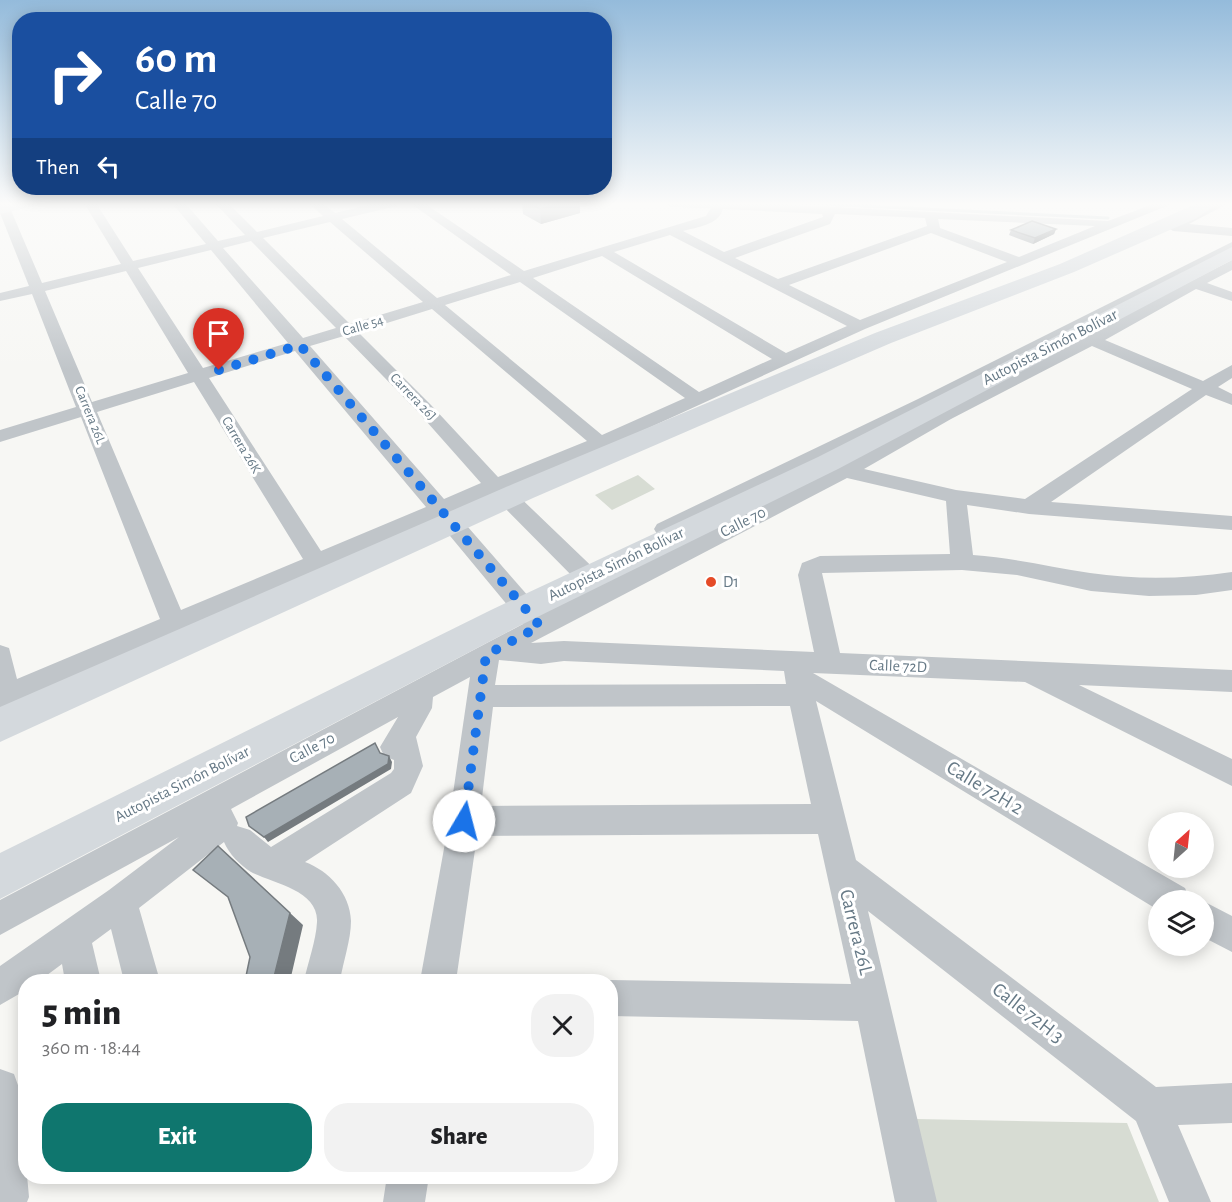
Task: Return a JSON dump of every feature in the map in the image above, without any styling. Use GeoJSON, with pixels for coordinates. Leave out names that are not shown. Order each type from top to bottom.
{"type":"FeatureCollection","features":[{"type":"Feature","properties":{"kind":"highway"},"geometry":{"type":"LineString","coordinates":[[2,706],[450,520],[707,404],[1085,259]]}},
{"type":"Feature","properties":{"kind":"highway","name":"Autopista Simón Bolívar"},"geometry":{"type":"LineString","coordinates":[[0,877],[527,611],[939,411],[1221,259]]}},
{"type":"Feature","properties":{"kind":"highway"},"geometry":{"type":"LineString","coordinates":[[667,413],[707,404]]}},
{"type":"Feature","properties":{"kind":"highway"},"geometry":{"type":"LineString","coordinates":[[606,449],[634,428]]}},
{"type":"Feature","properties":{"kind":"street","name":"Carrera 26L"},"geometry":{"type":"LineString","coordinates":[[25,259],[174,623]]}},
{"type":"Feature","properties":{"kind":"street","name":"Carrera 26K"},"geometry":{"type":"LineString","coordinates":[[126,259],[275,501],[317,563]]}},
{"type":"Feature","properties":{"kind":"street"},"geometry":{"type":"LineString","coordinates":[[0,297],[159,259]]}},
{"type":"Feature","properties":{"kind":"street"},"geometry":{"type":"LineString","coordinates":[[226,259],[555,646],[564,651]]}},
{"type":"Feature","properties":{"kind":"street","name":"Carrera 26J"},"geometry":{"type":"LineString","coordinates":[[276,259],[425,409],[505,496],[591,580]]}},
{"type":"Feature","properties":{"kind":"street"},"geometry":{"type":"LineString","coordinates":[[380,259],[606,449]]}},
{"type":"Feature","properties":{"kind":"street"},"geometry":{"type":"LineString","coordinates":[[496,259],[707,404],[784,359],[1022,259]]}},
{"type":"Feature","properties":{"kind":"street","name":"Calle 54"},"geometry":{"type":"LineString","coordinates":[[0,436],[580,259]]}},
{"type":"Feature","properties":{"kind":"street"},"geometry":{"type":"LineString","coordinates":[[616,259],[784,359]]}},
{"type":"Feature","properties":{"kind":"street"},"geometry":{"type":"LineString","coordinates":[[728,259],[859,326]]}},
{"type":"Feature","properties":{"kind":"street"},"geometry":{"type":"LineString","coordinates":[[778,284],[839,259]]}},
{"type":"Feature","properties":{"kind":"street"},"geometry":{"type":"LineString","coordinates":[[1013,259],[1019,262]]}},
{"type":"Feature","properties":{"kind":"street"},"geometry":{"type":"LineString","coordinates":[[505,496],[619,461],[890,342],[1074,271],[1095,259]]}},
{"type":"Feature","properties":{"kind":"street"},"geometry":{"type":"LineString","coordinates":[[591,580],[924,403],[1205,259]]}},
{"type":"Feature","properties":{"kind":"street","name":"Calle 70"},"geometry":{"type":"LineString","coordinates":[[591,580],[845,471],[939,411],[1092,340],[1232,264]]}},
{"type":"Feature","properties":{"kind":"street"},"geometry":{"type":"LineString","coordinates":[[1156,284],[1158,272],[1163,265]]}},
{"type":"Feature","properties":{"kind":"street"},"geometry":{"type":"LineString","coordinates":[[1195,284],[1232,297]]}},
{"type":"Feature","properties":{"kind":"street"},"geometry":{"type":"LineString","coordinates":[[1092,340],[1232,400]]}},
{"type":"Feature","properties":{"kind":"street"},"geometry":{"type":"LineString","coordinates":[[1029,507],[1232,370]]}},
{"type":"Feature","properties":{"kind":"street"},"geometry":{"type":"LineString","coordinates":[[634,428],[667,413]]}},
{"type":"Feature","properties":{"kind":"street"},"geometry":{"type":"LineString","coordinates":[[845,471],[956,497],[1029,507],[1232,523]]}},
{"type":"Feature","properties":{"kind":"street"},"geometry":{"type":"LineString","coordinates":[[956,497],[962,561]]}},
{"type":"Feature","properties":{"kind":"street"},"geometry":{"type":"LineString","coordinates":[[0,655],[2,706],[174,623],[317,563],[450,520]]}},
{"type":"Feature","properties":{"kind":"street"},"geometry":{"type":"LineString","coordinates":[[0,739],[190,654],[450,520]]}},
{"type":"Feature","properties":{"kind":"street"},"geometry":{"type":"LineString","coordinates":[[829,663],[810,569],[820,564],[962,561],[1017,567],[1091,582],[1149,587],[1196,586],[1232,581]]}},
{"type":"Feature","properties":{"kind":"street"},"geometry":{"type":"LineString","coordinates":[[0,861],[527,611]]}},
{"type":"Feature","properties":{"kind":"street","name":"Calle 70"},"geometry":{"type":"LineString","coordinates":[[0,918],[232,825],[420,691],[492,652],[527,611]]}},
{"type":"Feature","properties":{"kind":"street","name":"Calle 72D"},"geometry":{"type":"LineString","coordinates":[[492,652],[542,654],[564,651],[798,678],[829,663],[1232,681]]}},
{"type":"Feature","properties":{"kind":"street"},"geometry":{"type":"LineString","coordinates":[[439,974],[482,696],[492,652]]}},
{"type":"Feature","properties":{"kind":"street"},"geometry":{"type":"LineString","coordinates":[[1026,671],[1232,773]]}},
{"type":"Feature","properties":{"kind":"street","name":"Carrera 26L"},"geometry":{"type":"LineString","coordinates":[[798,678],[916,1202]]}},
{"type":"Feature","properties":{"kind":"street"},"geometry":{"type":"LineString","coordinates":[[482,696],[798,678]]}},
{"type":"Feature","properties":{"kind":"street","name":"Calle 72H 2"},"geometry":{"type":"LineString","coordinates":[[798,678],[1156,890]]}},
{"type":"Feature","properties":{"kind":"street"},"geometry":{"type":"LineString","coordinates":[[272,864],[401,783],[407,774],[410,762],[396,744],[418,708],[420,691]]}},
{"type":"Feature","properties":{"kind":"street"},"geometry":{"type":"LineString","coordinates":[[464,821],[829,819]]}},
{"type":"Feature","properties":{"kind":"street"},"geometry":{"type":"LineString","coordinates":[[0,987],[232,825],[251,852],[272,864],[310,880],[330,902],[334,921],[323,974]]}},
{"type":"Feature","properties":{"kind":"street","name":"Calle 72H 3"},"geometry":{"type":"LineString","coordinates":[[841,869],[1150,1107]]}},
{"type":"Feature","properties":{"kind":"street"},"geometry":{"type":"LineString","coordinates":[[121,902],[140,974]]}},
{"type":"Feature","properties":{"kind":"street"},"geometry":{"type":"LineString","coordinates":[[1214,924],[1232,935]]}},
{"type":"Feature","properties":{"kind":"street"},"geometry":{"type":"LineString","coordinates":[[73,934],[82,974]]}},
{"type":"Feature","properties":{"kind":"street"},"geometry":{"type":"LineString","coordinates":[[618,998],[873,1003]]}},
{"type":"Feature","properties":{"kind":"street"},"geometry":{"type":"LineString","coordinates":[[0,1088],[8,1197],[6,1202]]}},
{"type":"Feature","properties":{"kind":"street"},"geometry":{"type":"LineString","coordinates":[[1190,1202],[1150,1107],[1232,1103]]}},
{"type":"Feature","properties":{"kind":"street"},"geometry":{"type":"LineString","coordinates":[[404,1202],[407,1184]]}},
{"type":"Feature","properties":{"kind":"shaded area"},"geometry":{"type":"Polygon","coordinates":[[[638,475],[655,489],[612,510],[595,495],[638,475]]]}},
{"type":"Feature","properties":{"kind":"shaded area"},"geometry":{"type":"Polygon","coordinates":[[[916,1119],[1127,1123],[1159,1202],[935,1202],[916,1119]]]}},
{"type":"Feature","properties":{"kind":"building"},"geometry":{"type":"Polygon","coordinates":[[[375,743],[380,753],[389,756],[388,764],[264,837],[249,826],[246,817],[375,743]]]}},
{"type":"Feature","properties":{"kind":"building"},"geometry":{"type":"Polygon","coordinates":[[[218,846],[290,913],[275,974],[246,974],[250,957],[228,897],[193,870],[218,846]]]}},
{"type":"Feature","properties":{"kind":"place","name":"D1"},"geometry":{"type":"Point","coordinates":[711,582]}},
{"type":"Feature","properties":{"kind":"route"},"geometry":{"type":"LineString","coordinates":[[219,370],[300,345],[540,626],[486,655],[464,821]]}}]}
